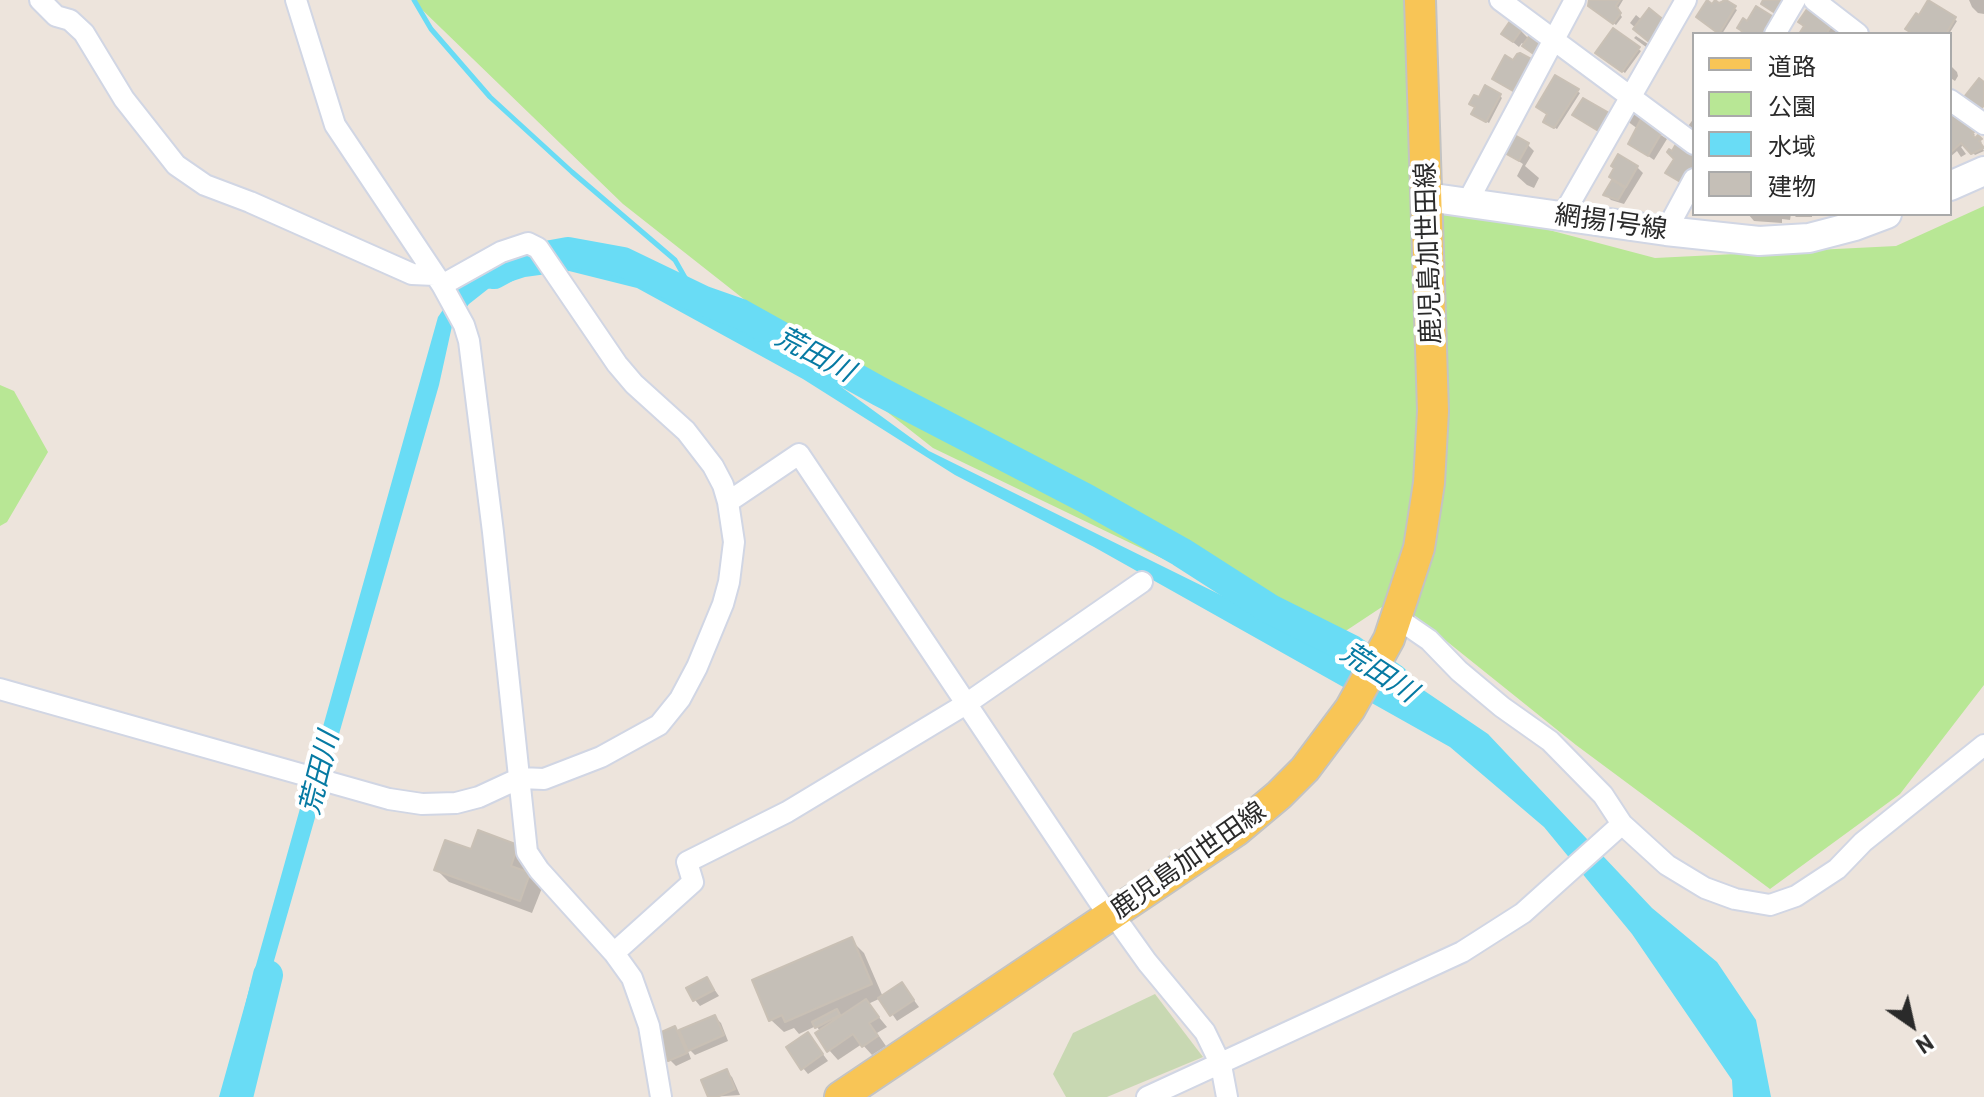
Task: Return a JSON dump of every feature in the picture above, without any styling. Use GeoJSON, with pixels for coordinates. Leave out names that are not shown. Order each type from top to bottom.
{"type":"FeatureCollection","features":[{"type":"Feature","properties":{"kind":"main road","name":"鹿児島加世田線"},"geometry":{"type":"LineString","coordinates":[[840,1097],[1236,831],[1279,795],[1305,769],[1350,709],[1393,628],[1419,548],[1429,483],[1433,411],[1420,0]]}},
{"type":"Feature","properties":{"kind":"street"},"geometry":{"type":"LineString","coordinates":[[0,689],[389,799],[422,804],[456,803],[479,797],[520,778],[544,779],[601,757],[645,734],[671,713],[697,667],[723,604],[734,542],[728,502],[713,466],[686,431],[634,384],[617,364],[538,248],[528,243],[501,252],[440,283],[412,274],[205,185],[176,165],[150,136],[84,33],[70,20],[56,16],[40,0]]}},
{"type":"Feature","properties":{"kind":"street"},"geometry":{"type":"LineString","coordinates":[[296,0],[335,125],[440,283],[464,325],[469,341],[527,852],[546,879],[614,953],[632,978],[649,1026],[661,1097]]}},
{"type":"Feature","properties":{"kind":"street"},"geometry":{"type":"LineString","coordinates":[[1500,0],[1692,142]]}},
{"type":"Feature","properties":{"kind":"street"},"geometry":{"type":"LineString","coordinates":[[1468,201],[1575,0]]}},
{"type":"Feature","properties":{"kind":"street"},"geometry":{"type":"LineString","coordinates":[[1563,215],[1686,0]]}},
{"type":"Feature","properties":{"kind":"street"},"geometry":{"type":"LineString","coordinates":[[1776,32],[1795,0]]}},
{"type":"Feature","properties":{"kind":"street"},"geometry":{"type":"LineString","coordinates":[[1814,0],[1855,32]]}},
{"type":"Feature","properties":{"kind":"street"},"geometry":{"type":"LineString","coordinates":[[1952,101],[1984,124]]}},
{"type":"Feature","properties":{"kind":"street"},"geometry":{"type":"LineString","coordinates":[[1952,185],[1984,171]]}},
{"type":"Feature","properties":{"kind":"street"},"geometry":{"type":"LineString","coordinates":[[1666,231],[1692,183]]}},
{"type":"Feature","properties":{"kind":"street","name":"網揚1号線"},"geometry":{"type":"LineString","coordinates":[[1427,197],[1759,241],[1835,232],[1881,216]]}},
{"type":"Feature","properties":{"kind":"street"},"geometry":{"type":"LineString","coordinates":[[728,502],[799,454],[1102,906],[1112,913],[1147,962],[1205,1032],[1221,1065],[1227,1097]]}},
{"type":"Feature","properties":{"kind":"street"},"geometry":{"type":"LineString","coordinates":[[614,953],[693,882],[687,862],[787,812],[966,704],[1142,582]]}},
{"type":"Feature","properties":{"kind":"street"},"geometry":{"type":"LineString","coordinates":[[1393,628],[1429,640],[1459,671],[1502,707],[1550,741],[1603,795],[1616,829],[1705,888],[1735,899],[1770,905],[1796,896],[1837,869],[1863,842],[1984,745]]}},
{"type":"Feature","properties":{"kind":"street"},"geometry":{"type":"LineString","coordinates":[[1147,1097],[1462,952],[1523,913],[1616,829]]}},
{"type":"Feature","properties":{"kind":"green space"},"geometry":{"type":"Polygon","coordinates":[[[412,0],[1420,0],[1428,198],[1655,258],[1896,246],[1984,206],[1984,685],[1900,794],[1770,889],[1576,745],[1394,599],[1332,640],[933,448],[623,204],[412,0]]]}},
{"type":"Feature","properties":{"kind":"green space"},"geometry":{"type":"Polygon","coordinates":[[[0,385],[14,391],[48,452],[7,522],[0,526],[0,385]]]}},
{"type":"Feature","properties":{"kind":"green space"},"geometry":{"type":"Polygon","coordinates":[[[1155,994],[1203,1057],[1107,1097],[1066,1097],[1053,1074],[1073,1033],[1155,994]]]}},
{"type":"Feature","properties":{"kind":"water"},"geometry":{"type":"Polygon","coordinates":[[[569,258],[647,280],[811,365],[929,451],[1312,640],[1407,679],[1488,734],[1652,908],[1717,962],[1756,1020],[1771,1097],[1733,1097],[1732,1080],[1632,934],[1544,827],[1450,747],[1094,547],[955,475],[803,379],[637,288],[569,271],[525,277],[488,289],[469,304],[452,326],[439,385],[235,1097],[219,1097],[438,317],[458,288],[485,271],[514,260],[569,258]]]}},
{"type":"Feature","properties":{"kind":"building"},"geometry":{"type":"Polygon","coordinates":[[[1589,0],[1620,0],[1616,6],[1621,13],[1613,24],[1588,6],[1589,0]]]}},
{"type":"Feature","properties":{"kind":"building"},"geometry":{"type":"Polygon","coordinates":[[[1707,0],[1712,4],[1715,0],[1719,3],[1726,0],[1736,6],[1720,32],[1696,17],[1707,0]]]}},
{"type":"Feature","properties":{"kind":"building"},"geometry":{"type":"Polygon","coordinates":[[[1763,0],[1787,0],[1778,15],[1761,4],[1763,0]]]}},
{"type":"Feature","properties":{"kind":"building"},"geometry":{"type":"Polygon","coordinates":[[[1928,0],[1956,17],[1947,32],[1910,32],[1905,29],[1916,13],[1919,15],[1928,0]]]}},
{"type":"Feature","properties":{"kind":"building"},"geometry":{"type":"Polygon","coordinates":[[[1756,6],[1777,19],[1769,32],[1741,32],[1737,28],[1743,18],[1747,21],[1756,6]]]}},
{"type":"Feature","properties":{"kind":"building"},"geometry":{"type":"Polygon","coordinates":[[[1649,8],[1665,21],[1649,42],[1633,29],[1649,8]]]}},
{"type":"Feature","properties":{"kind":"building"},"geometry":{"type":"Polygon","coordinates":[[[1807,9],[1832,25],[1827,32],[1800,32],[1804,26],[1798,22],[1807,9]]]}},
{"type":"Feature","properties":{"kind":"building"},"geometry":{"type":"Polygon","coordinates":[[[1510,21],[1522,29],[1513,42],[1501,34],[1510,21]]]}},
{"type":"Feature","properties":{"kind":"building"},"geometry":{"type":"Polygon","coordinates":[[[1613,28],[1640,47],[1622,72],[1595,53],[1613,28]]]}},
{"type":"Feature","properties":{"kind":"building"},"geometry":{"type":"Polygon","coordinates":[[[1532,32],[1545,41],[1535,55],[1522,46],[1532,32]]]}},
{"type":"Feature","properties":{"kind":"building"},"geometry":{"type":"Polygon","coordinates":[[[1520,53],[1533,60],[1513,91],[1492,79],[1505,55],[1513,60],[1520,53]]]}},
{"type":"Feature","properties":{"kind":"building"},"geometry":{"type":"Polygon","coordinates":[[[1555,75],[1579,89],[1554,128],[1543,122],[1547,114],[1536,107],[1555,75]]]}},
{"type":"Feature","properties":{"kind":"building"},"geometry":{"type":"Polygon","coordinates":[[[1979,78],[1984,82],[1984,105],[1981,109],[1964,97],[1979,78]]]}},
{"type":"Feature","properties":{"kind":"building"},"geometry":{"type":"Polygon","coordinates":[[[1485,85],[1501,94],[1486,122],[1471,114],[1475,107],[1469,104],[1474,95],[1479,97],[1485,85]]]}},
{"type":"Feature","properties":{"kind":"building"},"geometry":{"type":"Polygon","coordinates":[[[1583,98],[1611,114],[1600,132],[1572,115],[1583,98]]]}},
{"type":"Feature","properties":{"kind":"building"},"geometry":{"type":"Polygon","coordinates":[[[1955,111],[1974,132],[1975,138],[1978,135],[1982,139],[1979,141],[1984,148],[1971,154],[1961,143],[1952,151],[1952,114],[1955,111]]]}},
{"type":"Feature","properties":{"kind":"building"},"geometry":{"type":"Polygon","coordinates":[[[1641,119],[1662,132],[1648,156],[1628,144],[1641,119]]]}},
{"type":"Feature","properties":{"kind":"building"},"geometry":{"type":"Polygon","coordinates":[[[1511,133],[1529,143],[1519,161],[1501,151],[1511,133]]]}},
{"type":"Feature","properties":{"kind":"building"},"geometry":{"type":"Polygon","coordinates":[[[1676,144],[1692,154],[1692,167],[1682,183],[1665,173],[1674,159],[1667,152],[1669,149],[1672,151],[1676,144]]]}},
{"type":"Feature","properties":{"kind":"building"},"geometry":{"type":"Polygon","coordinates":[[[1618,154],[1638,166],[1626,187],[1609,177],[1618,154]]]}},
{"type":"Feature","properties":{"kind":"building"},"geometry":{"type":"Polygon","coordinates":[[[1612,180],[1625,188],[1618,200],[1603,195],[1612,180]]]}},
{"type":"Feature","properties":{"kind":"building"},"geometry":{"type":"Polygon","coordinates":[[[478,830],[518,845],[511,866],[530,873],[520,901],[434,870],[445,840],[471,849],[478,830]]]}},
{"type":"Feature","properties":{"kind":"building"},"geometry":{"type":"Polygon","coordinates":[[[852,937],[872,984],[785,1022],[782,1015],[769,1021],[752,980],[852,937]]]}},
{"type":"Feature","properties":{"kind":"building"},"geometry":{"type":"Polygon","coordinates":[[[707,977],[714,990],[693,1001],[686,988],[707,977]]]}},
{"type":"Feature","properties":{"kind":"building"},"geometry":{"type":"Polygon","coordinates":[[[902,982],[914,1000],[890,1016],[878,998],[902,982]]]}},
{"type":"Feature","properties":{"kind":"building"},"geometry":{"type":"Polygon","coordinates":[[[866,999],[879,1017],[869,1023],[878,1036],[862,1047],[853,1034],[827,1052],[815,1033],[866,999]]]}},
{"type":"Feature","properties":{"kind":"building"},"geometry":{"type":"Polygon","coordinates":[[[837,1009],[840,1015],[815,1028],[812,1022],[837,1009]]]}},
{"type":"Feature","properties":{"kind":"building"},"geometry":{"type":"Polygon","coordinates":[[[715,1015],[724,1035],[688,1051],[679,1030],[715,1015]]]}},
{"type":"Feature","properties":{"kind":"building"},"geometry":{"type":"Polygon","coordinates":[[[675,1026],[687,1053],[668,1061],[657,1034],[675,1026]]]}},
{"type":"Feature","properties":{"kind":"building"},"geometry":{"type":"Polygon","coordinates":[[[808,1032],[823,1054],[801,1070],[786,1047],[808,1032]]]}},
{"type":"Feature","properties":{"kind":"building"},"geometry":{"type":"Polygon","coordinates":[[[727,1069],[735,1089],[717,1097],[708,1097],[701,1080],[727,1069]]]}},
{"type":"Feature","properties":{"kind":"waterway"},"geometry":{"type":"LineString","coordinates":[[414,0],[431,29],[490,97],[675,260],[695,295]]}},
{"type":"Feature","properties":{"kind":"waterway","name":"荒田川"},"geometry":{"type":"LineString","coordinates":[[494,274],[518,261],[568,252],[623,262],[704,301],[741,314],[879,391],[1085,498],[1181,552],[1270,609],[1352,650],[1394,679]]}},
{"type":"Feature","properties":{"kind":"waterway","name":"荒田川"},"geometry":{"type":"LineString","coordinates":[[238,1097],[268,975]]}}]}
